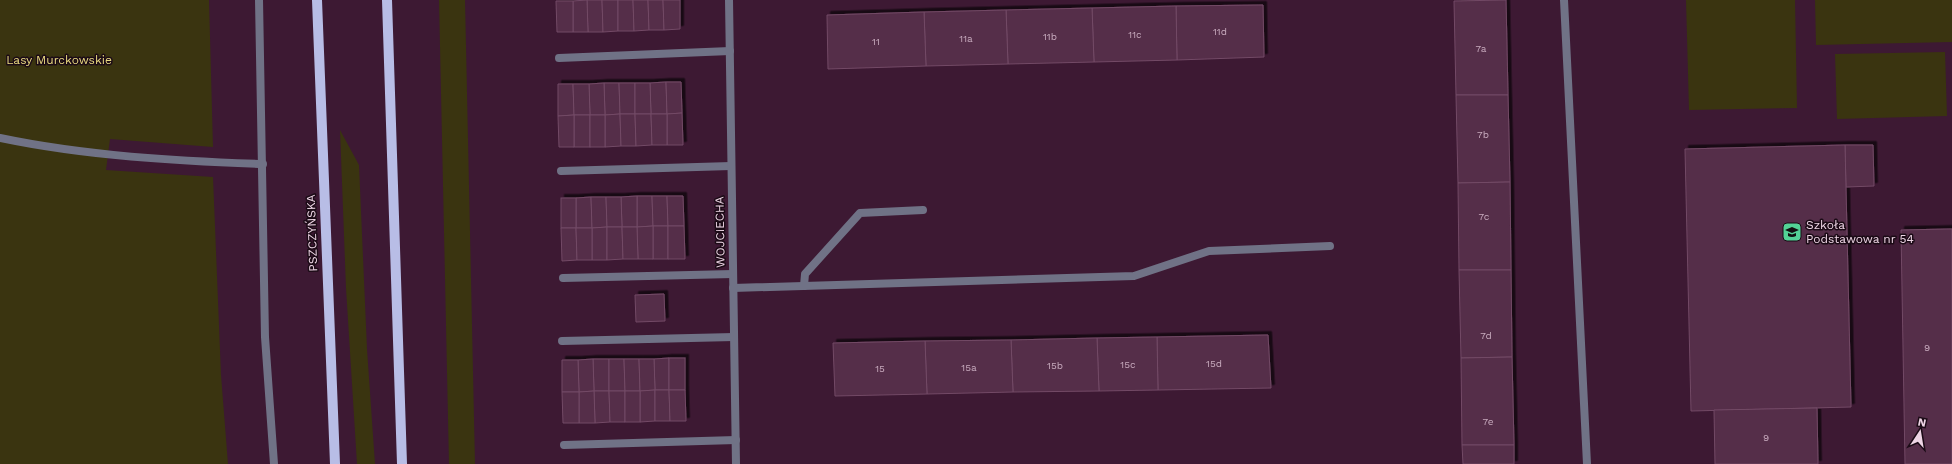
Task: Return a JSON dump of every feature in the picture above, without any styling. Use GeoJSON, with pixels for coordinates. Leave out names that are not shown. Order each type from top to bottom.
{"type":"FeatureCollection","features":[{"type":"Feature","properties":{"kind":"main road","name":"PSZCZYŃSKA"},"geometry":{"type":"LineString","coordinates":[[317,0],[335,464]]}},
{"type":"Feature","properties":{"kind":"main road"},"geometry":{"type":"LineString","coordinates":[[387,0],[399,305],[402,464]]}},
{"type":"Feature","properties":{"kind":"street"},"geometry":{"type":"LineString","coordinates":[[259,0],[263,164],[264,337],[274,464]]}},
{"type":"Feature","properties":{"kind":"street","name":"WOJCIECHA"},"geometry":{"type":"LineString","coordinates":[[729,0],[736,464]]}},
{"type":"Feature","properties":{"kind":"street"},"geometry":{"type":"LineString","coordinates":[[1564,0],[1587,464]]}},
{"type":"Feature","properties":{"kind":"street"},"geometry":{"type":"LineString","coordinates":[[559,58],[730,51]]}},
{"type":"Feature","properties":{"kind":"street"},"geometry":{"type":"LineString","coordinates":[[0,138],[82,151],[263,164]]}},
{"type":"Feature","properties":{"kind":"street"},"geometry":{"type":"LineString","coordinates":[[561,171],[731,166]]}},
{"type":"Feature","properties":{"kind":"street"},"geometry":{"type":"LineString","coordinates":[[804,286],[805,274],[860,213],[923,210]]}},
{"type":"Feature","properties":{"kind":"street"},"geometry":{"type":"LineString","coordinates":[[733,288],[1134,276],[1209,251],[1330,246]]}},
{"type":"Feature","properties":{"kind":"street"},"geometry":{"type":"LineString","coordinates":[[563,278],[733,274]]}},
{"type":"Feature","properties":{"kind":"street"},"geometry":{"type":"LineString","coordinates":[[562,341],[734,337]]}},
{"type":"Feature","properties":{"kind":"street"},"geometry":{"type":"LineString","coordinates":[[564,445],[736,440]]}},
{"type":"Feature","properties":{"kind":"green space","name":"Lasy Murckowskie"},"geometry":{"type":"Polygon","coordinates":[[[0,0],[209,0],[213,147],[110,139],[106,170],[213,177],[221,375],[228,464],[0,464],[0,0]]]}},
{"type":"Feature","properties":{"kind":"green space"},"geometry":{"type":"Polygon","coordinates":[[[439,0],[465,0],[475,464],[449,464],[439,0]]]}},
{"type":"Feature","properties":{"kind":"green space"},"geometry":{"type":"Polygon","coordinates":[[[1686,0],[1795,0],[1797,108],[1689,110],[1686,0]]]}},
{"type":"Feature","properties":{"kind":"green space"},"geometry":{"type":"Polygon","coordinates":[[[1815,0],[1952,0],[1952,42],[1816,45],[1815,0]]]}},
{"type":"Feature","properties":{"kind":"green space"},"geometry":{"type":"Polygon","coordinates":[[[1945,52],[1947,116],[1837,119],[1835,54],[1945,52]]]}},
{"type":"Feature","properties":{"kind":"green space"},"geometry":{"type":"Polygon","coordinates":[[[340,130],[359,165],[367,349],[375,464],[357,464],[346,288],[340,130]]]}},
{"type":"Feature","properties":{"kind":"building"},"geometry":{"type":"Polygon","coordinates":[[[587,0],[602,0],[603,32],[588,32],[587,0]]]}},
{"type":"Feature","properties":{"kind":"building"},"geometry":{"type":"Polygon","coordinates":[[[587,0],[588,32],[573,32],[573,1],[587,0]]]}},
{"type":"Feature","properties":{"kind":"building"},"geometry":{"type":"Polygon","coordinates":[[[602,0],[618,0],[618,31],[603,32],[602,0]]]}},
{"type":"Feature","properties":{"kind":"building"},"geometry":{"type":"Polygon","coordinates":[[[618,0],[633,0],[634,31],[618,31],[618,0]]]}},
{"type":"Feature","properties":{"kind":"building"},"geometry":{"type":"Polygon","coordinates":[[[633,0],[648,0],[649,30],[634,31],[633,0]]]}},
{"type":"Feature","properties":{"kind":"building"},"geometry":{"type":"Polygon","coordinates":[[[648,0],[663,0],[664,30],[649,30],[648,0]]]}},
{"type":"Feature","properties":{"kind":"building"},"geometry":{"type":"Polygon","coordinates":[[[663,0],[680,0],[680,29],[664,30],[663,0]]]}},
{"type":"Feature","properties":{"kind":"building"},"geometry":{"type":"Polygon","coordinates":[[[1506,0],[1508,95],[1456,95],[1454,1],[1506,0]]]}},
{"type":"Feature","properties":{"kind":"building"},"geometry":{"type":"Polygon","coordinates":[[[556,1],[573,1],[573,32],[557,32],[556,1]]]}},
{"type":"Feature","properties":{"kind":"building"},"geometry":{"type":"Polygon","coordinates":[[[1263,5],[1264,57],[1177,60],[1176,6],[1263,5]]]}},
{"type":"Feature","properties":{"kind":"building"},"geometry":{"type":"Polygon","coordinates":[[[1176,6],[1177,60],[1094,62],[1092,8],[1176,6]]]}},
{"type":"Feature","properties":{"kind":"building"},"geometry":{"type":"Polygon","coordinates":[[[1092,8],[1094,62],[1008,64],[1006,10],[1092,8]]]}},
{"type":"Feature","properties":{"kind":"building"},"geometry":{"type":"Polygon","coordinates":[[[1006,10],[1008,64],[926,66],[924,12],[1006,10]]]}},
{"type":"Feature","properties":{"kind":"building"},"geometry":{"type":"Polygon","coordinates":[[[924,12],[926,66],[828,69],[827,15],[924,12]]]}},
{"type":"Feature","properties":{"kind":"building"},"geometry":{"type":"Polygon","coordinates":[[[666,82],[667,114],[651,114],[650,83],[666,82]]]}},
{"type":"Feature","properties":{"kind":"building"},"geometry":{"type":"Polygon","coordinates":[[[666,82],[681,82],[682,113],[667,114],[666,82]]]}},
{"type":"Feature","properties":{"kind":"building"},"geometry":{"type":"Polygon","coordinates":[[[604,83],[619,83],[620,114],[605,115],[604,83]]]}},
{"type":"Feature","properties":{"kind":"building"},"geometry":{"type":"Polygon","coordinates":[[[604,83],[605,115],[590,115],[589,84],[604,83]]]}},
{"type":"Feature","properties":{"kind":"building"},"geometry":{"type":"Polygon","coordinates":[[[619,83],[635,83],[635,114],[620,114],[619,83]]]}},
{"type":"Feature","properties":{"kind":"building"},"geometry":{"type":"Polygon","coordinates":[[[635,83],[650,83],[651,114],[635,114],[635,83]]]}},
{"type":"Feature","properties":{"kind":"building"},"geometry":{"type":"Polygon","coordinates":[[[558,84],[573,84],[574,115],[558,116],[558,84]]]}},
{"type":"Feature","properties":{"kind":"building"},"geometry":{"type":"Polygon","coordinates":[[[573,84],[589,84],[590,115],[574,115],[573,84]]]}},
{"type":"Feature","properties":{"kind":"building"},"geometry":{"type":"Polygon","coordinates":[[[1456,95],[1508,95],[1510,182],[1458,183],[1456,95]]]}},
{"type":"Feature","properties":{"kind":"building"},"geometry":{"type":"Polygon","coordinates":[[[682,113],[683,145],[667,145],[667,114],[682,113]]]}},
{"type":"Feature","properties":{"kind":"building"},"geometry":{"type":"Polygon","coordinates":[[[620,114],[621,146],[605,147],[605,115],[620,114]]]}},
{"type":"Feature","properties":{"kind":"building"},"geometry":{"type":"Polygon","coordinates":[[[620,114],[635,114],[636,146],[621,146],[620,114]]]}},
{"type":"Feature","properties":{"kind":"building"},"geometry":{"type":"Polygon","coordinates":[[[635,114],[651,114],[652,145],[636,146],[635,114]]]}},
{"type":"Feature","properties":{"kind":"building"},"geometry":{"type":"Polygon","coordinates":[[[651,114],[667,114],[667,145],[652,145],[651,114]]]}},
{"type":"Feature","properties":{"kind":"building"},"geometry":{"type":"Polygon","coordinates":[[[574,115],[590,115],[590,147],[574,147],[574,115]]]}},
{"type":"Feature","properties":{"kind":"building"},"geometry":{"type":"Polygon","coordinates":[[[574,115],[574,147],[559,147],[558,116],[574,115]]]}},
{"type":"Feature","properties":{"kind":"building"},"geometry":{"type":"Polygon","coordinates":[[[590,115],[605,115],[605,147],[590,147],[590,115]]]}},
{"type":"Feature","properties":{"kind":"building"},"geometry":{"type":"Polygon","coordinates":[[[1845,145],[1873,145],[1874,186],[1846,187],[1845,145]]]}},
{"type":"Feature","properties":{"kind":"building"},"geometry":{"type":"Polygon","coordinates":[[[1845,145],[1851,407],[1691,411],[1685,149],[1845,145]]]}},
{"type":"Feature","properties":{"kind":"building"},"geometry":{"type":"Polygon","coordinates":[[[1510,182],[1511,270],[1459,270],[1458,183],[1510,182]]]}},
{"type":"Feature","properties":{"kind":"building"},"geometry":{"type":"Polygon","coordinates":[[[637,196],[652,196],[653,226],[637,227],[637,196]]]}},
{"type":"Feature","properties":{"kind":"building"},"geometry":{"type":"Polygon","coordinates":[[[637,196],[637,227],[622,227],[621,197],[637,196]]]}},
{"type":"Feature","properties":{"kind":"building"},"geometry":{"type":"Polygon","coordinates":[[[652,196],[667,196],[668,226],[653,226],[652,196]]]}},
{"type":"Feature","properties":{"kind":"building"},"geometry":{"type":"Polygon","coordinates":[[[667,196],[683,196],[684,226],[668,226],[667,196]]]}},
{"type":"Feature","properties":{"kind":"building"},"geometry":{"type":"Polygon","coordinates":[[[591,197],[592,228],[576,228],[576,198],[591,197]]]}},
{"type":"Feature","properties":{"kind":"building"},"geometry":{"type":"Polygon","coordinates":[[[591,197],[606,197],[607,227],[592,228],[591,197]]]}},
{"type":"Feature","properties":{"kind":"building"},"geometry":{"type":"Polygon","coordinates":[[[606,197],[621,197],[622,227],[607,227],[606,197]]]}},
{"type":"Feature","properties":{"kind":"building"},"geometry":{"type":"Polygon","coordinates":[[[561,198],[576,198],[576,228],[561,228],[561,198]]]}},
{"type":"Feature","properties":{"kind":"building"},"geometry":{"type":"Polygon","coordinates":[[[653,226],[668,226],[668,259],[653,259],[653,226]]]}},
{"type":"Feature","properties":{"kind":"building"},"geometry":{"type":"Polygon","coordinates":[[[653,226],[653,259],[638,259],[637,227],[653,226]]]}},
{"type":"Feature","properties":{"kind":"building"},"geometry":{"type":"Polygon","coordinates":[[[668,226],[684,226],[685,259],[668,259],[668,226]]]}},
{"type":"Feature","properties":{"kind":"building"},"geometry":{"type":"Polygon","coordinates":[[[607,227],[607,260],[592,260],[592,228],[607,227]]]}},
{"type":"Feature","properties":{"kind":"building"},"geometry":{"type":"Polygon","coordinates":[[[607,227],[622,227],[623,259],[607,260],[607,227]]]}},
{"type":"Feature","properties":{"kind":"building"},"geometry":{"type":"Polygon","coordinates":[[[622,227],[637,227],[638,259],[623,259],[622,227]]]}},
{"type":"Feature","properties":{"kind":"building"},"geometry":{"type":"Polygon","coordinates":[[[561,228],[576,228],[577,260],[562,261],[561,228]]]}},
{"type":"Feature","properties":{"kind":"building"},"geometry":{"type":"Polygon","coordinates":[[[576,228],[592,228],[592,260],[577,260],[576,228]]]}},
{"type":"Feature","properties":{"kind":"building"},"geometry":{"type":"Polygon","coordinates":[[[1952,229],[1952,464],[1905,464],[1901,230],[1952,229]]]}},
{"type":"Feature","properties":{"kind":"building"},"geometry":{"type":"Polygon","coordinates":[[[1459,270],[1511,270],[1512,357],[1461,358],[1459,270]]]}},
{"type":"Feature","properties":{"kind":"building"},"geometry":{"type":"Polygon","coordinates":[[[664,294],[665,321],[636,322],[635,295],[664,294]]]}},
{"type":"Feature","properties":{"kind":"building"},"geometry":{"type":"Polygon","coordinates":[[[1268,335],[1271,388],[1158,390],[1157,337],[1268,335]]]}},
{"type":"Feature","properties":{"kind":"building"},"geometry":{"type":"Polygon","coordinates":[[[1157,337],[1158,390],[1099,391],[1097,338],[1157,337]]]}},
{"type":"Feature","properties":{"kind":"building"},"geometry":{"type":"Polygon","coordinates":[[[1097,338],[1099,391],[1013,392],[1011,340],[1097,338]]]}},
{"type":"Feature","properties":{"kind":"building"},"geometry":{"type":"Polygon","coordinates":[[[1011,340],[1013,392],[927,394],[925,341],[1011,340]]]}},
{"type":"Feature","properties":{"kind":"building"},"geometry":{"type":"Polygon","coordinates":[[[925,341],[927,394],[835,396],[833,343],[925,341]]]}},
{"type":"Feature","properties":{"kind":"building"},"geometry":{"type":"Polygon","coordinates":[[[1512,357],[1514,445],[1462,445],[1461,358],[1512,357]]]}},
{"type":"Feature","properties":{"kind":"building"},"geometry":{"type":"Polygon","coordinates":[[[669,358],[669,390],[655,390],[654,359],[669,358]]]}},
{"type":"Feature","properties":{"kind":"building"},"geometry":{"type":"Polygon","coordinates":[[[669,358],[685,358],[685,390],[669,390],[669,358]]]}},
{"type":"Feature","properties":{"kind":"building"},"geometry":{"type":"Polygon","coordinates":[[[593,359],[609,359],[609,391],[594,391],[593,359]]]}},
{"type":"Feature","properties":{"kind":"building"},"geometry":{"type":"Polygon","coordinates":[[[593,359],[594,391],[579,392],[578,360],[593,359]]]}},
{"type":"Feature","properties":{"kind":"building"},"geometry":{"type":"Polygon","coordinates":[[[609,359],[624,359],[625,391],[609,391],[609,359]]]}},
{"type":"Feature","properties":{"kind":"building"},"geometry":{"type":"Polygon","coordinates":[[[624,359],[639,359],[640,391],[625,391],[624,359]]]}},
{"type":"Feature","properties":{"kind":"building"},"geometry":{"type":"Polygon","coordinates":[[[639,359],[654,359],[655,390],[640,391],[639,359]]]}},
{"type":"Feature","properties":{"kind":"building"},"geometry":{"type":"Polygon","coordinates":[[[562,360],[578,360],[579,392],[562,392],[562,360]]]}},
{"type":"Feature","properties":{"kind":"building"},"geometry":{"type":"Polygon","coordinates":[[[655,390],[655,421],[640,422],[640,391],[655,390]]]}},
{"type":"Feature","properties":{"kind":"building"},"geometry":{"type":"Polygon","coordinates":[[[655,390],[669,390],[670,421],[655,421],[655,390]]]}},
{"type":"Feature","properties":{"kind":"building"},"geometry":{"type":"Polygon","coordinates":[[[669,390],[685,390],[686,421],[670,421],[669,390]]]}},
{"type":"Feature","properties":{"kind":"building"},"geometry":{"type":"Polygon","coordinates":[[[594,391],[609,391],[610,422],[595,423],[594,391]]]}},
{"type":"Feature","properties":{"kind":"building"},"geometry":{"type":"Polygon","coordinates":[[[594,391],[595,423],[579,423],[579,392],[594,391]]]}},
{"type":"Feature","properties":{"kind":"building"},"geometry":{"type":"Polygon","coordinates":[[[609,391],[625,391],[625,422],[610,422],[609,391]]]}},
{"type":"Feature","properties":{"kind":"building"},"geometry":{"type":"Polygon","coordinates":[[[625,391],[640,391],[640,422],[625,422],[625,391]]]}},
{"type":"Feature","properties":{"kind":"building"},"geometry":{"type":"Polygon","coordinates":[[[562,392],[579,392],[579,423],[563,423],[562,392]]]}},
{"type":"Feature","properties":{"kind":"building"},"geometry":{"type":"Polygon","coordinates":[[[1817,408],[1818,464],[1715,464],[1714,410],[1817,408]]]}},
{"type":"Feature","properties":{"kind":"building"},"geometry":{"type":"Polygon","coordinates":[[[1462,445],[1514,445],[1514,464],[1463,464],[1462,445]]]}},
{"type":"Feature","properties":{"kind":"place","name":"Szkoła Podstawowa nr 54"},"geometry":{"type":"Point","coordinates":[1792,232]}}]}
